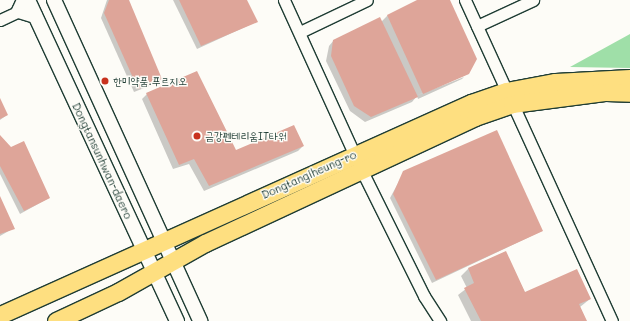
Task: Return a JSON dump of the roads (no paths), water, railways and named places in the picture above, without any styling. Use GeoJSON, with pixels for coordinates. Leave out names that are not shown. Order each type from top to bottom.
{"type":"FeatureCollection","features":[{"type":"Feature","properties":{"kind":"main road","name":"Dongtangiheung-ro"},"geometry":{"type":"LineString","coordinates":[[56,321],[154,272],[205,243],[362,171],[475,117],[509,98],[555,82],[630,78]]}},
{"type":"Feature","properties":{"kind":"main road","name":"Dongtangiheung-ro"},"geometry":{"type":"LineString","coordinates":[[0,315],[470,103],[509,98],[630,92]]}},
{"type":"Feature","properties":{"kind":"street"},"geometry":{"type":"LineString","coordinates":[[54,0],[200,321]]}},
{"type":"Feature","properties":{"kind":"street"},"geometry":{"type":"LineString","coordinates":[[284,0],[300,32],[362,171],[424,296],[440,321]]}},
{"type":"Feature","properties":{"kind":"street"},"geometry":{"type":"LineString","coordinates":[[300,32],[367,0]]}},
{"type":"Feature","properties":{"kind":"street"},"geometry":{"type":"LineString","coordinates":[[464,0],[612,321]]}},
{"type":"Feature","properties":{"kind":"street"},"geometry":{"type":"LineString","coordinates":[[477,26],[533,0]]}},
{"type":"Feature","properties":{"kind":"street"},"geometry":{"type":"LineString","coordinates":[[0,20],[24,4]]}},
{"type":"Feature","properties":{"kind":"street","name":"Dongtansunhwan-daero"},"geometry":{"type":"LineString","coordinates":[[24,4],[35,16],[177,321]]}},
{"type":"Feature","properties":{"kind":"place","name":"한미약품.푸르지오"},"geometry":{"type":"Point","coordinates":[105,81]}},
{"type":"Feature","properties":{"kind":"place","name":"금강펜테리움IT타워"},"geometry":{"type":"Point","coordinates":[197,136]}}]}
